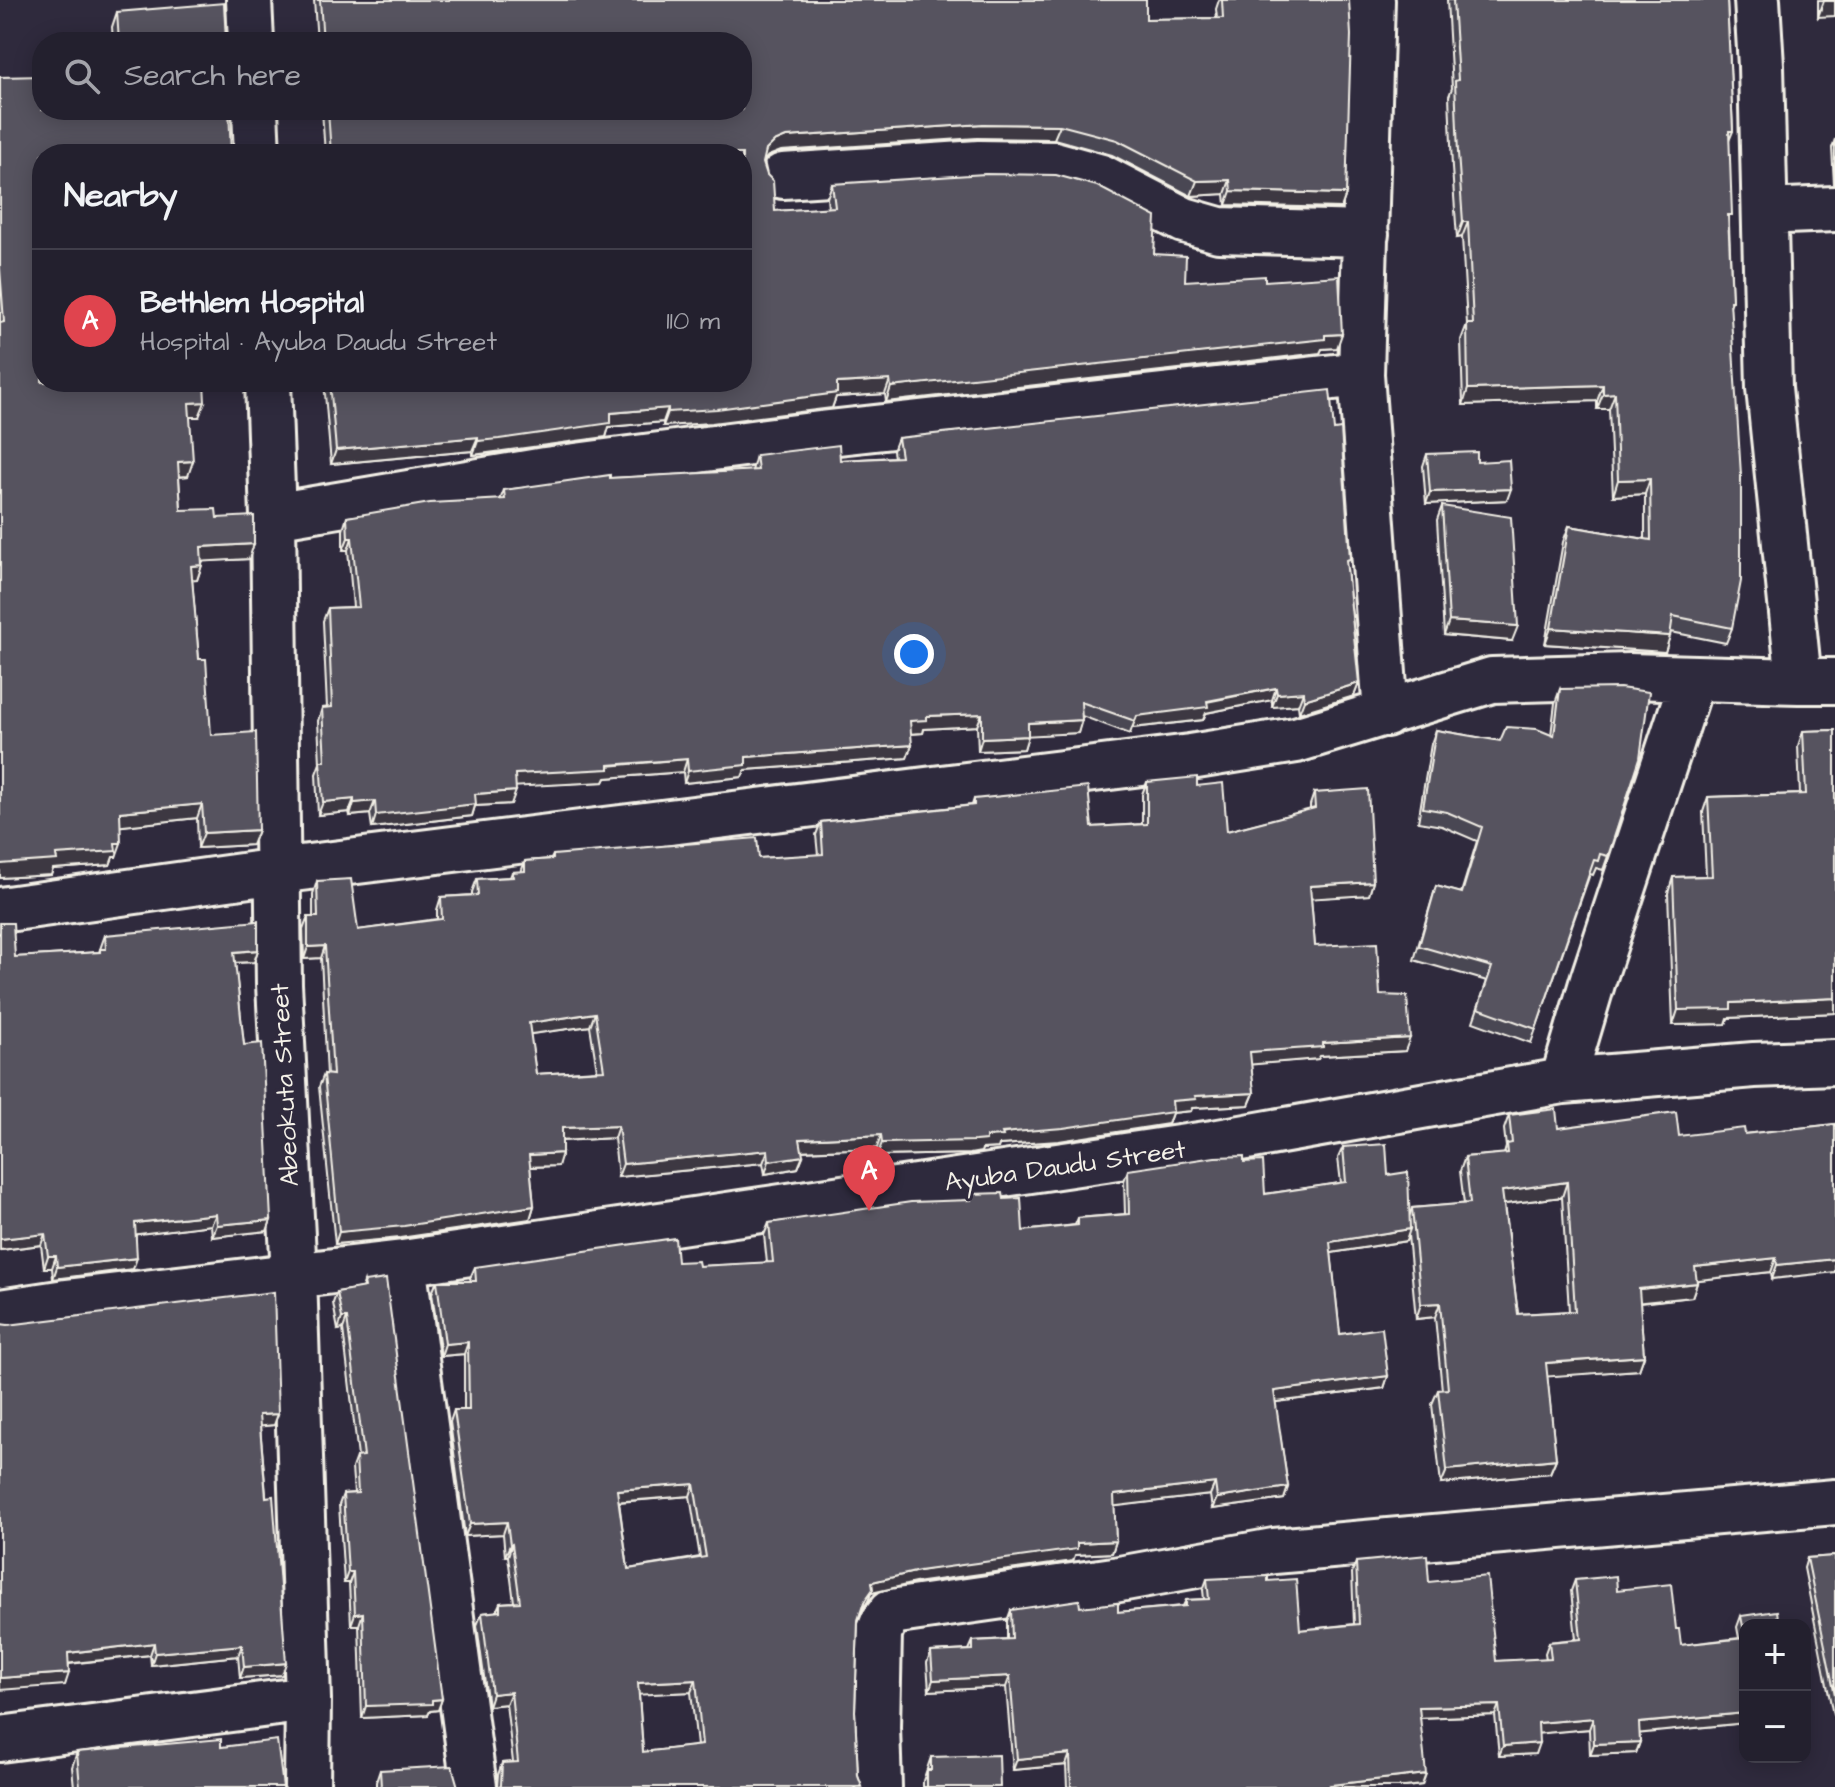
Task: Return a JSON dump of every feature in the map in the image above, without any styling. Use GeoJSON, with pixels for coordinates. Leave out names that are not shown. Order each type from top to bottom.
{"type":"FeatureCollection","features":[{"type":"Feature","properties":{"kind":"street"},"geometry":{"type":"LineString","coordinates":[[249,0],[251,32]]}},
{"type":"Feature","properties":{"kind":"street"},"geometry":{"type":"LineString","coordinates":[[1372,0],[1361,374],[1386,714]]}},
{"type":"Feature","properties":{"kind":"street"},"geometry":{"type":"LineString","coordinates":[[0,910],[277,871],[1190,757],[1296,740],[1492,680],[1629,676],[1817,681],[1769,388],[1757,0]]}},
{"type":"Feature","properties":{"kind":"street"},"geometry":{"type":"LineString","coordinates":[[255,120],[257,144]]}},
{"type":"Feature","properties":{"kind":"street"},"geometry":{"type":"LineString","coordinates":[[783,176],[979,163],[1054,164],[1101,177],[1184,220],[1219,230],[1366,234]]}},
{"type":"Feature","properties":{"kind":"street"},"geometry":{"type":"LineString","coordinates":[[1765,212],[1835,209]]}},
{"type":"Feature","properties":{"kind":"street"},"geometry":{"type":"LineString","coordinates":[[273,516],[545,470],[820,434],[1361,374]]}},
{"type":"Feature","properties":{"kind":"street","name":"Abeokuta Street"},"geometry":{"type":"LineString","coordinates":[[268,392],[273,516],[279,984],[294,1275],[308,1699],[307,1787]]}},
{"type":"Feature","properties":{"kind":"street"},"geometry":{"type":"LineString","coordinates":[[1563,1081],[1692,680]]}},
{"type":"Feature","properties":{"kind":"street","name":"Ayuba Daudu Street"},"geometry":{"type":"LineString","coordinates":[[0,1312],[403,1263],[1213,1143],[1563,1081],[1754,1065],[1835,1062]]}},
{"type":"Feature","properties":{"kind":"street"},"geometry":{"type":"LineString","coordinates":[[403,1263],[474,1787]]}},
{"type":"Feature","properties":{"kind":"street"},"geometry":{"type":"LineString","coordinates":[[879,1787],[879,1633],[891,1612],[1114,1580],[1274,1551],[1835,1502]]}},
{"type":"Feature","properties":{"kind":"street"},"geometry":{"type":"LineString","coordinates":[[0,1739],[308,1699]]}},
{"type":"Feature","properties":{"kind":"building"},"geometry":{"type":"Polygon","coordinates":[[[320,0],[1146,0],[1146,19],[1223,18],[1222,0],[1349,0],[1351,35],[1346,194],[1231,191],[1230,180],[1197,181],[1117,140],[1060,125],[983,124],[786,137],[766,150],[763,163],[773,181],[775,211],[835,207],[832,184],[985,174],[1056,175],[1097,186],[1156,217],[1154,254],[1186,256],[1185,281],[1265,276],[1265,281],[1339,276],[1342,334],[1325,335],[1325,339],[891,387],[890,380],[837,383],[837,393],[717,409],[668,412],[668,408],[611,413],[611,423],[499,439],[478,441],[478,437],[336,450],[331,392],[752,392],[752,144],[330,144],[329,120],[752,120],[752,32],[322,32],[320,0]]]}},
{"type":"Feature","properties":{"kind":"building"},"geometry":{"type":"Polygon","coordinates":[[[1453,0],[1727,0],[1733,131],[1729,131],[1732,215],[1728,215],[1730,301],[1741,475],[1741,581],[1732,628],[1673,616],[1670,636],[1551,628],[1569,526],[1651,540],[1650,479],[1618,480],[1615,393],[1603,394],[1603,385],[1468,389],[1467,324],[1473,324],[1468,222],[1463,222],[1458,153],[1453,0]]]}},
{"type":"Feature","properties":{"kind":"building"},"geometry":{"type":"Polygon","coordinates":[[[224,3],[225,32],[118,32],[117,12],[224,3]]]}},
{"type":"Feature","properties":{"kind":"building"},"geometry":{"type":"Polygon","coordinates":[[[32,76],[32,120],[229,120],[231,144],[32,144],[32,392],[204,392],[205,402],[189,403],[193,461],[178,462],[181,510],[216,509],[217,518],[254,516],[254,544],[201,547],[202,565],[191,566],[199,659],[206,659],[211,735],[256,732],[258,830],[204,833],[202,804],[120,812],[121,843],[115,843],[116,851],[56,855],[57,860],[0,864],[0,323],[4,322],[0,268],[0,77],[32,76]]]}},
{"type":"Feature","properties":{"kind":"building"},"geometry":{"type":"Polygon","coordinates":[[[1330,390],[1334,430],[1341,429],[1350,559],[1346,560],[1359,683],[1304,700],[1303,692],[1277,694],[1276,688],[1207,701],[1208,707],[1137,716],[1135,721],[1081,702],[1082,720],[1028,723],[1028,736],[982,738],[982,714],[927,716],[927,720],[910,721],[912,745],[746,757],[746,765],[688,771],[687,759],[609,765],[609,769],[515,774],[516,791],[475,794],[476,804],[376,815],[375,801],[354,803],[354,799],[323,802],[320,761],[325,761],[322,708],[332,707],[328,608],[359,607],[347,517],[430,503],[505,499],[504,490],[610,475],[610,478],[758,470],[756,455],[839,445],[840,460],[901,457],[898,438],[1330,390]]]}},
{"type":"Feature","properties":{"kind":"building"},"geometry":{"type":"Polygon","coordinates":[[[1477,452],[1477,462],[1509,460],[1511,489],[1430,492],[1427,454],[1477,452]]]}},
{"type":"Feature","properties":{"kind":"building"},"geometry":{"type":"Polygon","coordinates":[[[1442,506],[1511,517],[1518,626],[1449,621],[1442,506]]]}},
{"type":"Feature","properties":{"kind":"building"},"geometry":{"type":"Polygon","coordinates":[[[1620,688],[1649,692],[1640,758],[1608,856],[1600,854],[1598,861],[1594,860],[1536,1029],[1478,1008],[1492,967],[1419,946],[1436,886],[1462,893],[1482,827],[1447,812],[1423,808],[1436,730],[1500,741],[1506,727],[1537,729],[1554,736],[1560,689],[1620,688]]]}},
{"type":"Feature","properties":{"kind":"building"},"geometry":{"type":"Polygon","coordinates":[[[1835,730],[1835,998],[1731,1003],[1731,1009],[1678,1010],[1673,877],[1712,876],[1708,797],[1806,794],[1803,731],[1835,730]]]}},
{"type":"Feature","properties":{"kind":"building"},"geometry":{"type":"Polygon","coordinates":[[[1197,777],[1197,786],[1223,783],[1227,831],[1315,808],[1314,793],[1368,789],[1373,882],[1310,886],[1315,946],[1377,943],[1380,995],[1407,996],[1410,1038],[1323,1043],[1323,1047],[1250,1052],[1254,1093],[1195,1096],[1196,1099],[1172,1101],[1173,1112],[1063,1128],[1002,1133],[1003,1136],[986,1137],[986,1140],[882,1143],[881,1135],[800,1139],[803,1156],[769,1161],[768,1150],[623,1164],[618,1126],[562,1128],[562,1153],[529,1155],[534,1206],[404,1226],[339,1232],[324,1074],[333,1075],[325,946],[308,947],[308,917],[318,917],[317,881],[351,879],[358,930],[442,919],[441,897],[478,895],[477,879],[513,877],[512,872],[525,871],[525,861],[553,859],[553,855],[757,838],[759,858],[823,854],[821,822],[974,805],[974,799],[1088,787],[1092,827],[1147,824],[1147,782],[1197,777]],[[595,1013],[529,1023],[536,1074],[604,1070],[595,1013]]]}},
{"type":"Feature","properties":{"kind":"building"},"geometry":{"type":"Polygon","coordinates":[[[258,921],[258,950],[234,952],[244,1045],[262,1043],[271,1220],[217,1225],[216,1214],[135,1223],[137,1258],[57,1267],[56,1256],[48,1256],[45,1234],[0,1239],[0,923],[13,923],[15,957],[100,952],[100,949],[106,949],[105,935],[258,921]]]}},
{"type":"Feature","properties":{"kind":"building"},"geometry":{"type":"Polygon","coordinates":[[[1556,1109],[1558,1128],[1676,1112],[1679,1136],[1744,1128],[1745,1134],[1835,1124],[1835,1259],[1777,1265],[1776,1258],[1695,1267],[1697,1283],[1639,1289],[1644,1356],[1546,1363],[1556,1459],[1447,1470],[1438,1390],[1448,1389],[1440,1303],[1421,1304],[1412,1208],[1470,1203],[1465,1157],[1508,1153],[1507,1144],[1512,1143],[1509,1115],[1556,1109]],[[1567,1182],[1502,1191],[1518,1314],[1575,1311],[1567,1182]]]}},
{"type":"Feature","properties":{"kind":"building"},"geometry":{"type":"Polygon","coordinates":[[[1386,1144],[1388,1175],[1408,1172],[1410,1229],[1330,1242],[1340,1334],[1382,1328],[1388,1376],[1274,1391],[1288,1487],[1217,1498],[1215,1483],[1114,1495],[1116,1541],[1077,1543],[1077,1549],[919,1571],[872,1582],[873,1589],[864,1602],[858,1620],[855,1711],[858,1776],[862,1787],[500,1787],[502,1763],[518,1762],[511,1692],[492,1694],[482,1613],[500,1611],[500,1603],[520,1602],[507,1522],[470,1524],[454,1410],[469,1410],[468,1342],[445,1344],[437,1281],[476,1281],[475,1267],[675,1238],[677,1262],[698,1261],[699,1266],[773,1262],[769,1223],[911,1202],[971,1200],[971,1194],[1003,1193],[1004,1199],[1021,1198],[1023,1231],[1078,1225],[1078,1218],[1129,1214],[1128,1170],[1215,1157],[1244,1156],[1244,1162],[1263,1161],[1265,1194],[1346,1182],[1343,1147],[1386,1144]],[[694,1484],[617,1490],[628,1569],[706,1557],[694,1484]],[[696,1680],[638,1683],[643,1752],[702,1745],[696,1680]]]}},
{"type":"Feature","properties":{"kind":"building"},"geometry":{"type":"Polygon","coordinates":[[[386,1279],[442,1699],[432,1700],[432,1704],[366,1706],[363,1613],[355,1614],[353,1572],[348,1572],[343,1494],[358,1493],[356,1457],[364,1456],[347,1318],[342,1318],[337,1292],[365,1287],[364,1282],[386,1279]]]}},
{"type":"Feature","properties":{"kind":"building"},"geometry":{"type":"Polygon","coordinates":[[[274,1292],[278,1414],[259,1415],[266,1497],[273,1496],[286,1663],[244,1667],[242,1645],[155,1653],[154,1643],[68,1653],[69,1673],[0,1678],[0,1324],[274,1292]]]}},
{"type":"Feature","properties":{"kind":"building"},"geometry":{"type":"Polygon","coordinates":[[[1427,1555],[1429,1582],[1487,1576],[1496,1661],[1551,1658],[1549,1642],[1581,1639],[1575,1580],[1616,1576],[1617,1590],[1671,1584],[1681,1645],[1739,1639],[1739,1714],[1639,1723],[1640,1742],[1594,1744],[1593,1718],[1538,1723],[1539,1743],[1503,1746],[1499,1705],[1419,1707],[1426,1774],[1331,1787],[1071,1787],[1070,1754],[1017,1759],[1010,1676],[933,1680],[931,1652],[973,1650],[973,1641],[1012,1639],[1011,1610],[1079,1600],[1080,1607],[1118,1603],[1118,1612],[1186,1606],[1186,1600],[1209,1599],[1207,1579],[1268,1576],[1268,1581],[1296,1579],[1300,1630],[1359,1624],[1356,1562],[1427,1555]]]}},
{"type":"Feature","properties":{"kind":"building"},"geometry":{"type":"Polygon","coordinates":[[[1835,1556],[1835,1695],[1807,1558],[1835,1556]]]}},
{"type":"Feature","properties":{"kind":"building"},"geometry":{"type":"Polygon","coordinates":[[[1777,1611],[1778,1619],[1742,1619],[1741,1616],[1777,1611]]]}},
{"type":"Feature","properties":{"kind":"building"},"geometry":{"type":"Polygon","coordinates":[[[221,1739],[221,1747],[277,1740],[283,1787],[80,1787],[77,1752],[221,1739]]]}},
{"type":"Feature","properties":{"kind":"building"},"geometry":{"type":"Polygon","coordinates":[[[999,1755],[1000,1787],[927,1787],[931,1757],[999,1755]]]}},
{"type":"Feature","properties":{"kind":"building"},"geometry":{"type":"Polygon","coordinates":[[[452,1766],[458,1787],[381,1787],[380,1770],[452,1766]]]}},
{"type":"Feature","properties":{"kind":"place","name":"Bethlem Hospital"},"geometry":{"type":"Point","coordinates":[869,1211]}}]}
